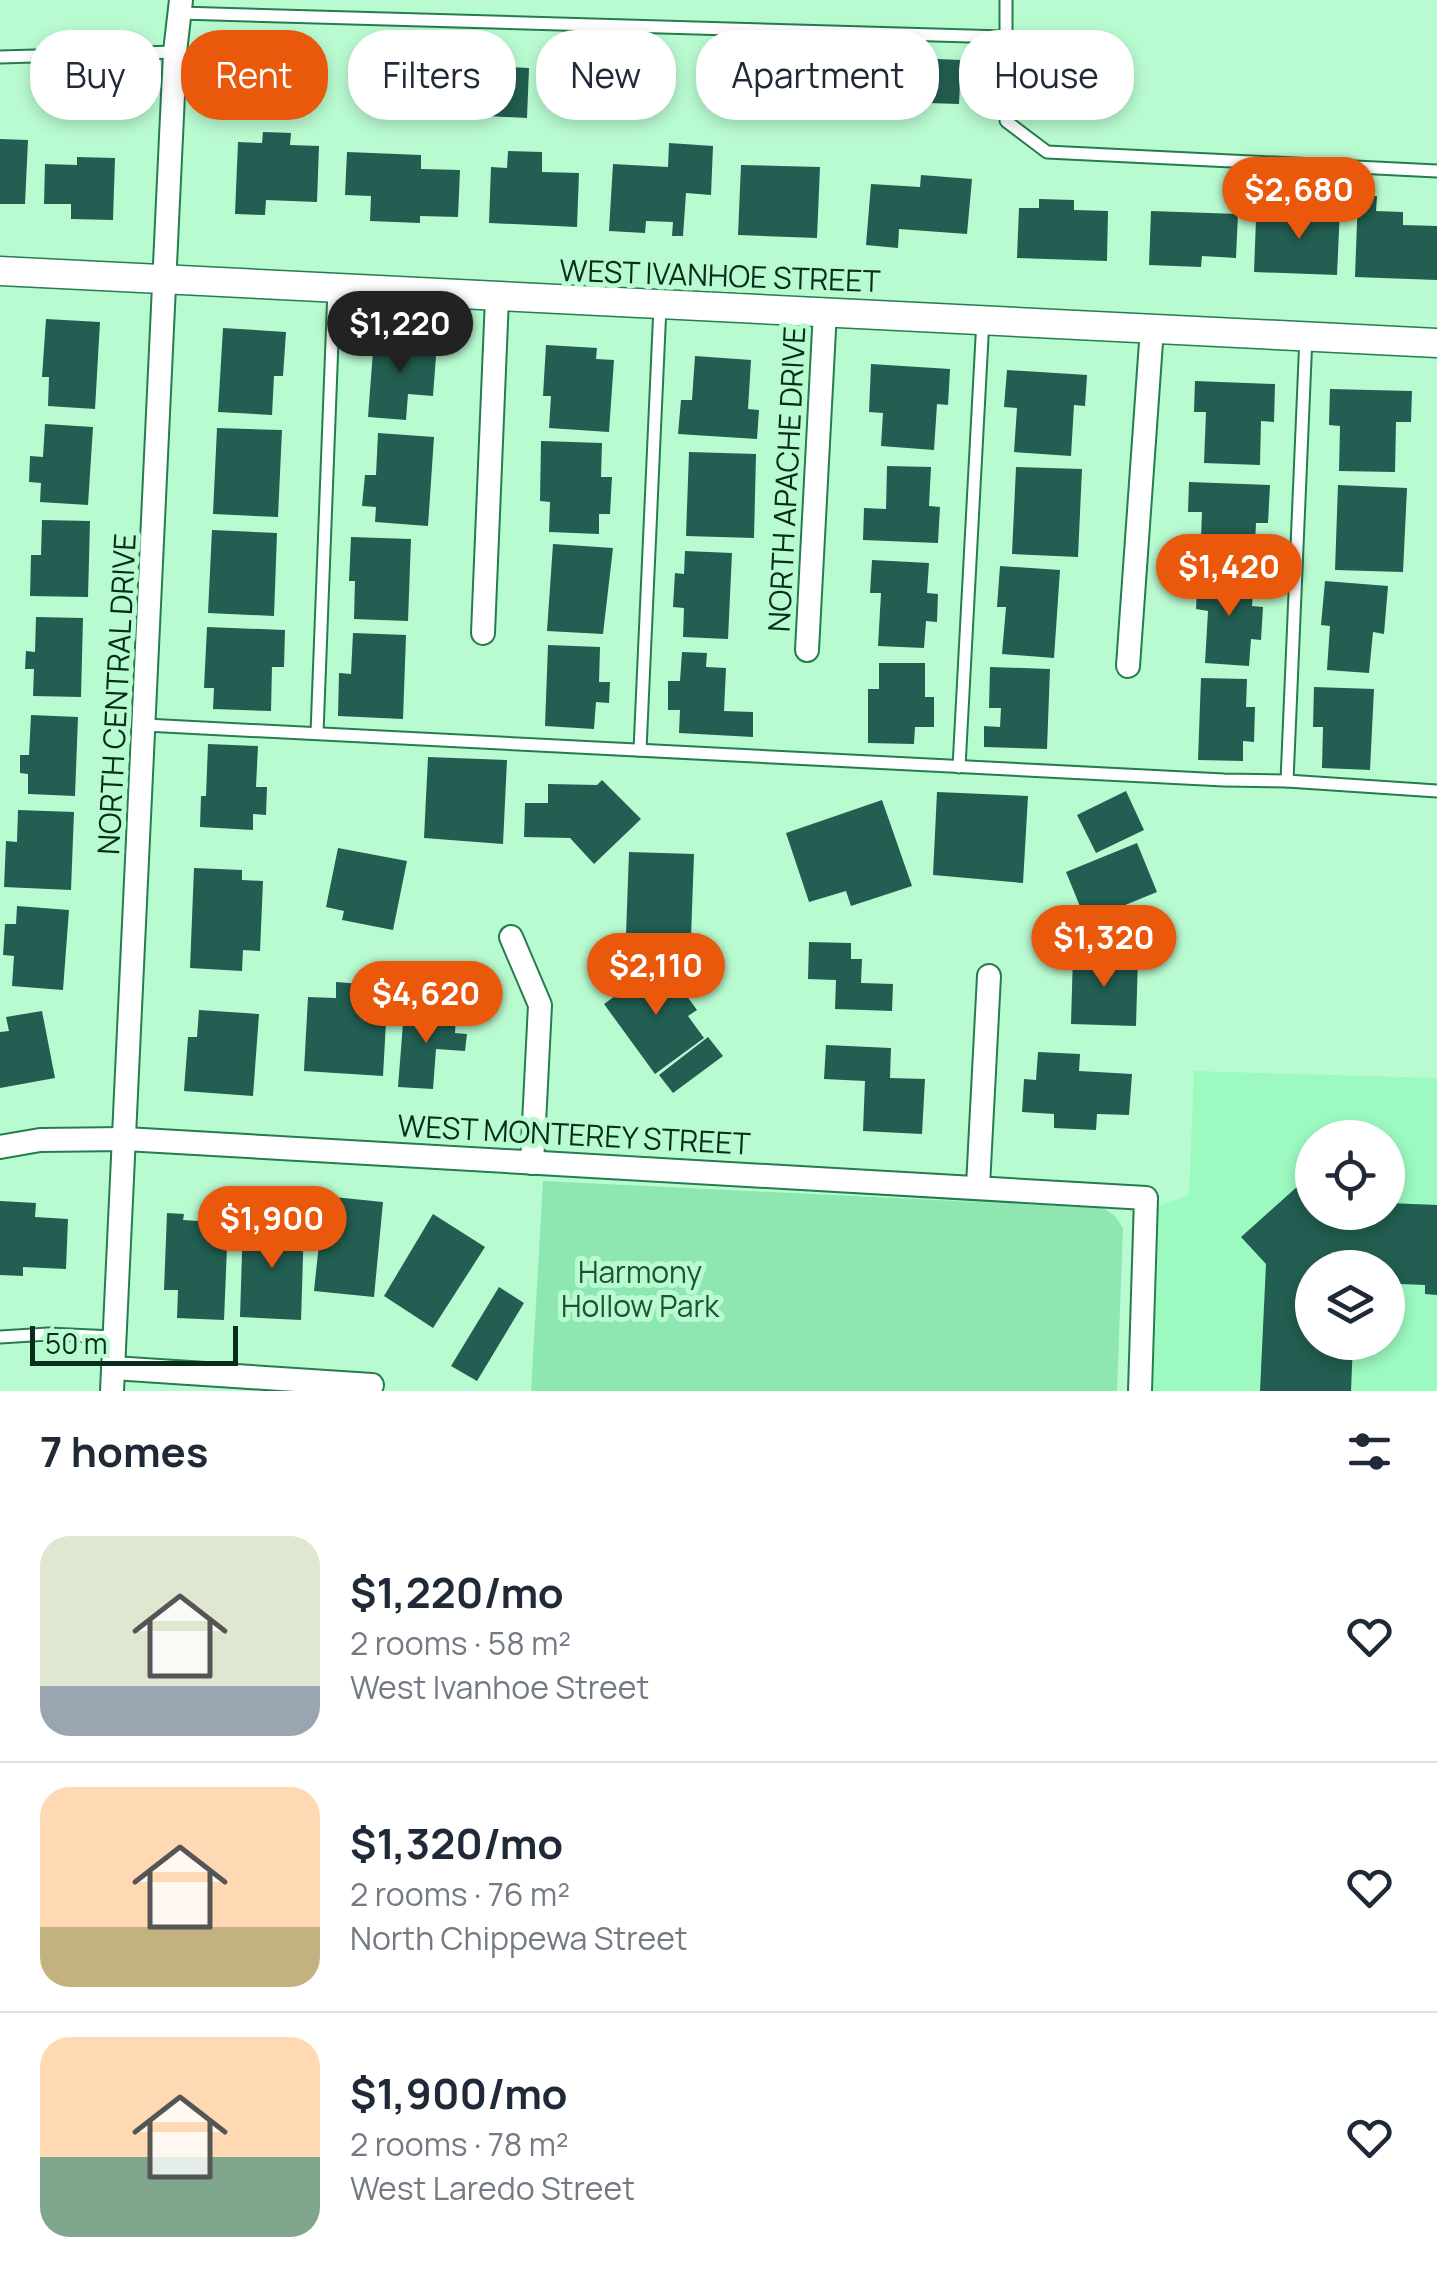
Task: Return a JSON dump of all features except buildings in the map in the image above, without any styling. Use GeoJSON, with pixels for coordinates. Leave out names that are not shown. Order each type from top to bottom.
{"type":"FeatureCollection","features":[{"type":"Feature","properties":{"kind":"street","name":"NORTH CENTRAL DRIVE"},"geometry":{"type":"LineString","coordinates":[[112,1380],[175,52],[181,6]]}},
{"type":"Feature","properties":{"kind":"street","name":"WEST IVANHOE STREET"},"geometry":{"type":"LineString","coordinates":[[0,271],[1437,343]]}},
{"type":"Feature","properties":{"kind":"street"},"geometry":{"type":"LineString","coordinates":[[483,633],[497,298]]}},
{"type":"Feature","properties":{"kind":"street","name":"NORTH APACHE DRIVE"},"geometry":{"type":"LineString","coordinates":[[808,650],[825,311]]}},
{"type":"Feature","properties":{"kind":"street"},"geometry":{"type":"LineString","coordinates":[[1128,666],[1152,328]]}},
{"type":"Feature","properties":{"kind":"street"},"geometry":{"type":"LineString","coordinates":[[511,938],[540,1005],[532,1163]]}},
{"type":"Feature","properties":{"kind":"street"},"geometry":{"type":"LineString","coordinates":[[978,1186],[989,976]]}},
{"type":"Feature","properties":{"kind":"street","name":"WEST MONTEREY STREET"},"geometry":{"type":"LineString","coordinates":[[0,1147],[40,1140],[124,1138],[1146,1198],[1140,1391]]}},
{"type":"Feature","properties":{"kind":"street"},"geometry":{"type":"LineString","coordinates":[[112,1380],[372,1385]]}},
{"type":"Feature","properties":{"kind":"lane"},"geometry":{"type":"LineString","coordinates":[[1004,30],[1006,0]]}},
{"type":"Feature","properties":{"kind":"lane"},"geometry":{"type":"LineString","coordinates":[[181,6],[959,35]]}},
{"type":"Feature","properties":{"kind":"lane"},"geometry":{"type":"LineString","coordinates":[[0,57],[175,52]]}},
{"type":"Feature","properties":{"kind":"lane"},"geometry":{"type":"LineString","coordinates":[[1006,120],[1047,152],[1437,171]]}},
{"type":"Feature","properties":{"kind":"lane"},"geometry":{"type":"LineString","coordinates":[[317,733],[334,288]]}},
{"type":"Feature","properties":{"kind":"lane"},"geometry":{"type":"LineString","coordinates":[[640,750],[660,306]]}},
{"type":"Feature","properties":{"kind":"lane"},"geometry":{"type":"LineString","coordinates":[[959,768],[982,319]]}},
{"type":"Feature","properties":{"kind":"lane"},"geometry":{"type":"LineString","coordinates":[[1288,780],[1306,336]]}},
{"type":"Feature","properties":{"kind":"lane"},"geometry":{"type":"LineString","coordinates":[[146,725],[959,768],[1288,780],[1437,791]]}},
{"type":"Feature","properties":{"kind":"lane"},"geometry":{"type":"LineString","coordinates":[[0,1337],[48,1334],[114,1338]]}},
{"type":"Feature","properties":{"kind":"shaded area"},"geometry":{"type":"Polygon","coordinates":[[[1194,1071],[1437,1078],[1437,1391],[1153,1391],[1158,1244],[1154,1208],[1189,1195],[1194,1071]]]}},
{"type":"Feature","properties":{"kind":"green space","name":"Harmony Hollow Park"},"geometry":{"type":"Polygon","coordinates":[[[543,1181],[1103,1208],[1123,1228],[1117,1391],[531,1391],[543,1181]]]}}]}
